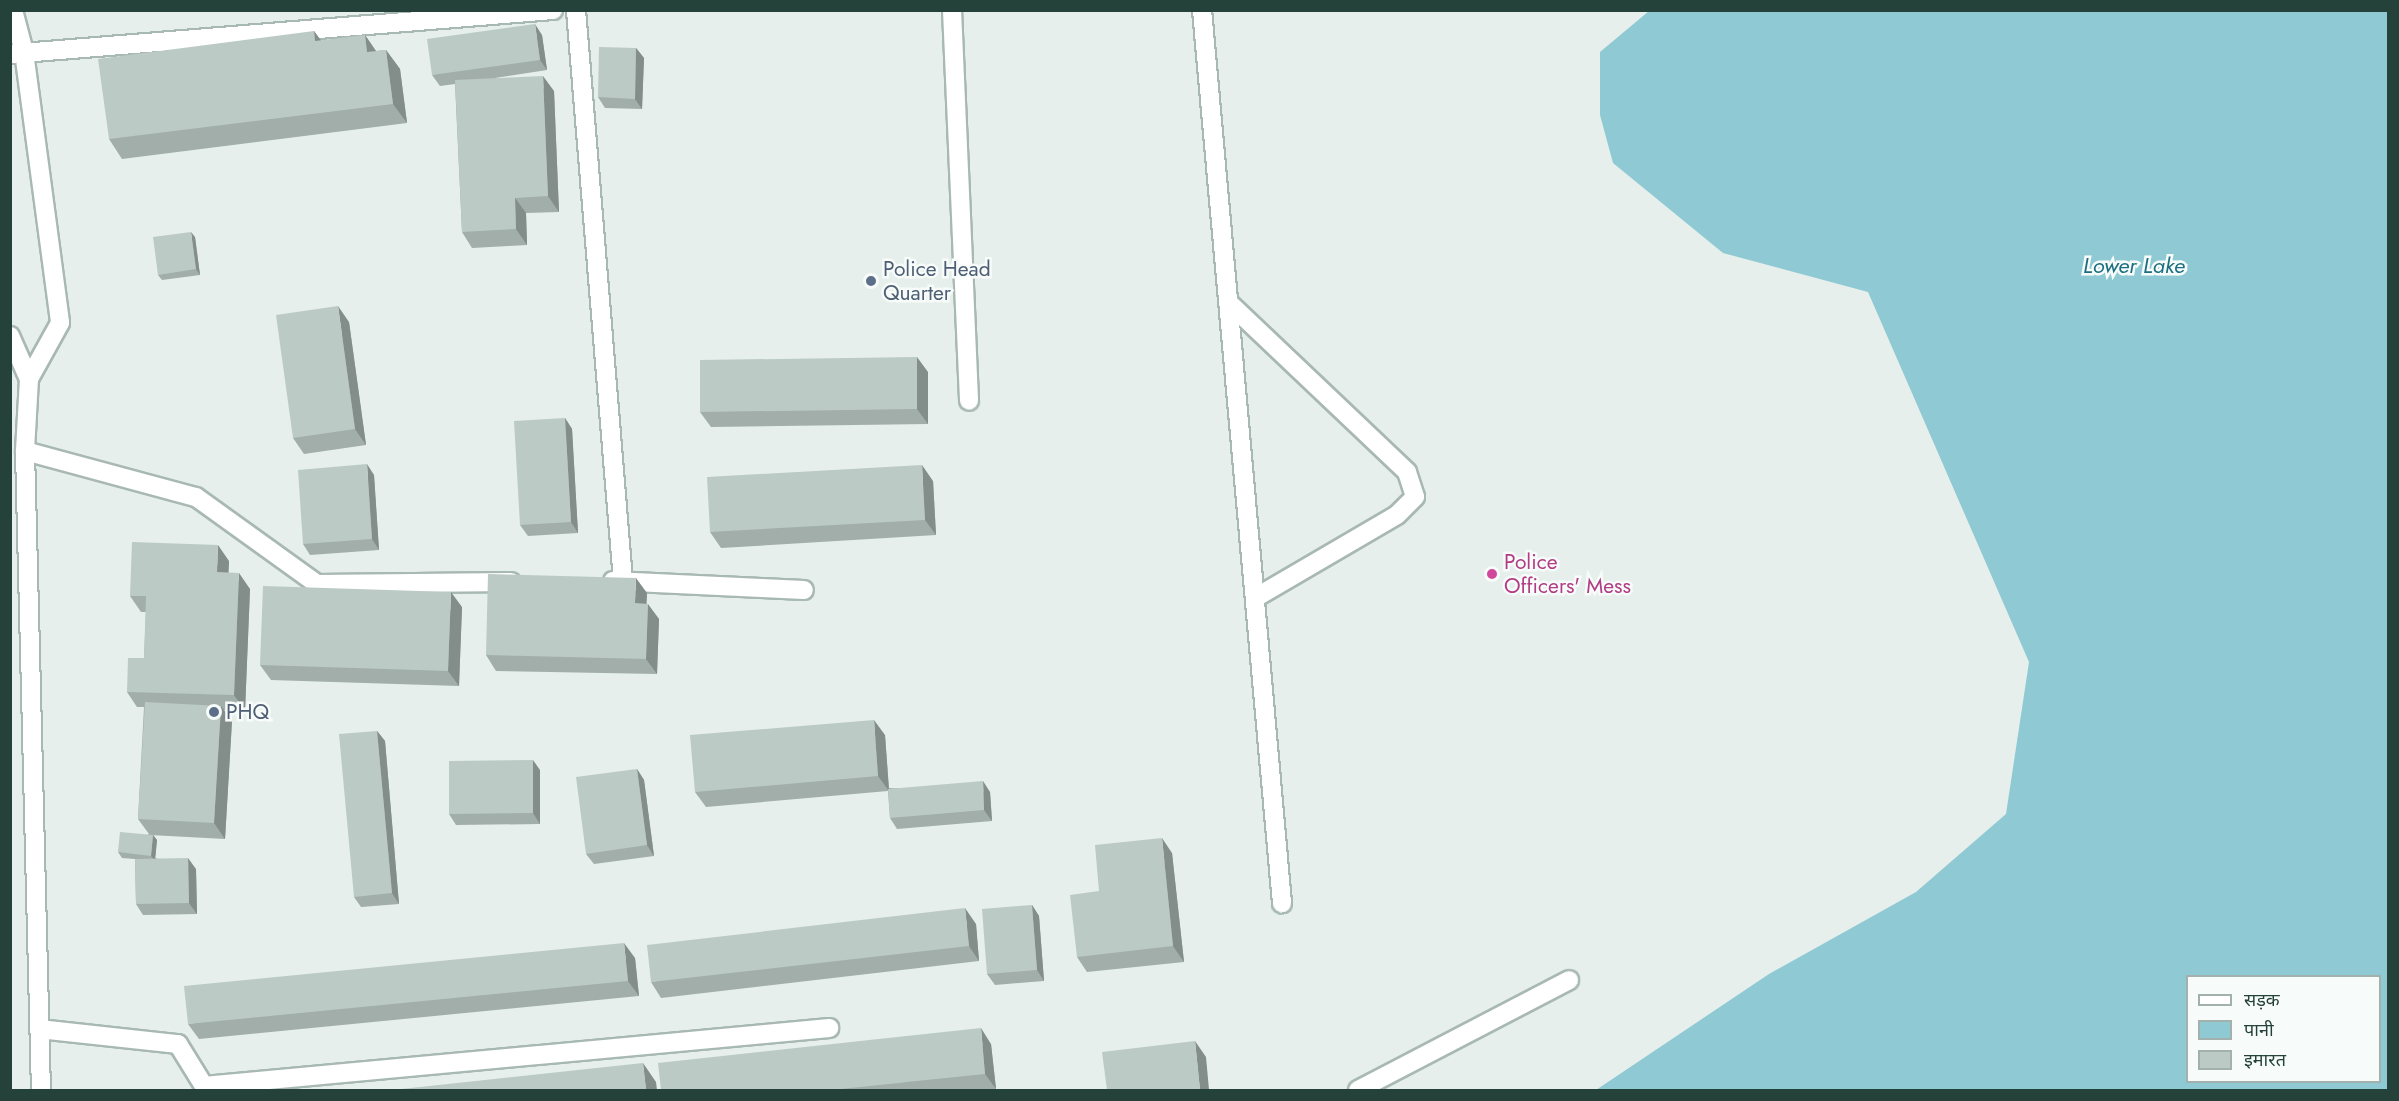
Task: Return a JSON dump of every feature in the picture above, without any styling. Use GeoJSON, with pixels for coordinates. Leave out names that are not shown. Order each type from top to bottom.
{"type":"FeatureCollection","features":[{"type":"Feature","properties":{"kind":"street"},"geometry":{"type":"LineString","coordinates":[[13,10],[17,53],[60,323],[29,379],[25,451],[41,1090]]}},
{"type":"Feature","properties":{"kind":"street"},"geometry":{"type":"LineString","coordinates":[[17,53],[553,10]]}},
{"type":"Feature","properties":{"kind":"street"},"geometry":{"type":"LineString","coordinates":[[576,10],[623,581]]}},
{"type":"Feature","properties":{"kind":"street"},"geometry":{"type":"LineString","coordinates":[[952,10],[969,401]]}},
{"type":"Feature","properties":{"kind":"street"},"geometry":{"type":"LineString","coordinates":[[1202,10],[1282,903]]}},
{"type":"Feature","properties":{"kind":"street"},"geometry":{"type":"LineString","coordinates":[[1228,302],[1407,472],[1415,497],[1397,515],[1255,598]]}},
{"type":"Feature","properties":{"kind":"street"},"geometry":{"type":"LineString","coordinates":[[10,336],[29,379]]}},
{"type":"Feature","properties":{"kind":"street"},"geometry":{"type":"LineString","coordinates":[[25,451],[196,497],[317,584],[529,582]]}},
{"type":"Feature","properties":{"kind":"street"},"geometry":{"type":"LineString","coordinates":[[588,581],[804,590]]}},
{"type":"Feature","properties":{"kind":"street"},"geometry":{"type":"LineString","coordinates":[[1358,1090],[1569,980]]}},
{"type":"Feature","properties":{"kind":"street"},"geometry":{"type":"LineString","coordinates":[[39,1029],[178,1044],[204,1086],[829,1028]]}},
{"type":"Feature","properties":{"kind":"water","name":"Lower Lake"},"geometry":{"type":"Polygon","coordinates":[[[1649,11],[2388,11],[2388,1090],[1596,1090],[1769,974],[1916,892],[2006,814],[2029,662],[1868,292],[1723,253],[1613,163],[1600,115],[1600,52],[1649,11]]]}},
{"type":"Feature","properties":{"kind":"building"},"geometry":{"type":"Polygon","coordinates":[[[535,24],[540,60],[432,75],[427,39],[535,24]]]}},
{"type":"Feature","properties":{"kind":"building"},"geometry":{"type":"Polygon","coordinates":[[[314,31],[315,41],[365,35],[367,52],[386,50],[393,104],[109,139],[98,59],[314,31]]]}},
{"type":"Feature","properties":{"kind":"building"},"geometry":{"type":"Polygon","coordinates":[[[599,47],[636,48],[635,99],[598,97],[599,47]]]}},
{"type":"Feature","properties":{"kind":"building"},"geometry":{"type":"Polygon","coordinates":[[[543,76],[548,196],[515,198],[516,229],[462,232],[455,80],[543,76]]]}},
{"type":"Feature","properties":{"kind":"building"},"geometry":{"type":"Polygon","coordinates":[[[191,232],[196,269],[158,275],[153,237],[191,232]]]}},
{"type":"Feature","properties":{"kind":"building"},"geometry":{"type":"Polygon","coordinates":[[[338,306],[355,429],[293,438],[276,315],[338,306]]]}},
{"type":"Feature","properties":{"kind":"building"},"geometry":{"type":"Polygon","coordinates":[[[917,357],[917,409],[700,412],[700,360],[917,357]]]}},
{"type":"Feature","properties":{"kind":"building"},"geometry":{"type":"Polygon","coordinates":[[[565,418],[571,522],[520,525],[514,421],[565,418]]]}},
{"type":"Feature","properties":{"kind":"building"},"geometry":{"type":"Polygon","coordinates":[[[367,464],[372,539],[303,544],[298,470],[367,464]]]}},
{"type":"Feature","properties":{"kind":"building"},"geometry":{"type":"Polygon","coordinates":[[[922,465],[925,520],[710,532],[707,477],[922,465]]]}},
{"type":"Feature","properties":{"kind":"building"},"geometry":{"type":"Polygon","coordinates":[[[132,542],[218,545],[217,572],[239,573],[234,695],[127,692],[128,658],[144,658],[146,596],[130,596],[132,542]]]}},
{"type":"Feature","properties":{"kind":"building"},"geometry":{"type":"Polygon","coordinates":[[[488,574],[636,578],[635,603],[648,604],[646,659],[486,655],[488,574]]]}},
{"type":"Feature","properties":{"kind":"building"},"geometry":{"type":"Polygon","coordinates":[[[263,586],[451,592],[448,671],[260,665],[263,586]]]}},
{"type":"Feature","properties":{"kind":"building"},"geometry":{"type":"Polygon","coordinates":[[[145,702],[221,706],[214,823],[138,819],[145,702]]]}},
{"type":"Feature","properties":{"kind":"building"},"geometry":{"type":"Polygon","coordinates":[[[874,720],[878,776],[695,792],[690,735],[874,720]]]}},
{"type":"Feature","properties":{"kind":"building"},"geometry":{"type":"Polygon","coordinates":[[[377,731],[392,893],[354,897],[339,734],[377,731]]]}},
{"type":"Feature","properties":{"kind":"building"},"geometry":{"type":"Polygon","coordinates":[[[533,760],[533,813],[449,814],[449,761],[533,760]]]}},
{"type":"Feature","properties":{"kind":"building"},"geometry":{"type":"Polygon","coordinates":[[[637,769],[647,845],[586,854],[576,777],[637,769]]]}},
{"type":"Feature","properties":{"kind":"building"},"geometry":{"type":"Polygon","coordinates":[[[983,781],[984,810],[890,818],[888,789],[983,781]]]}},
{"type":"Feature","properties":{"kind":"building"},"geometry":{"type":"Polygon","coordinates":[[[120,832],[153,835],[151,856],[118,852],[120,832]]]}},
{"type":"Feature","properties":{"kind":"building"},"geometry":{"type":"Polygon","coordinates":[[[1162,838],[1173,946],[1077,957],[1070,895],[1099,891],[1095,845],[1162,838]]]}},
{"type":"Feature","properties":{"kind":"building"},"geometry":{"type":"Polygon","coordinates":[[[188,858],[189,903],[136,904],[135,859],[188,858]]]}},
{"type":"Feature","properties":{"kind":"building"},"geometry":{"type":"Polygon","coordinates":[[[1032,905],[1037,970],[987,974],[982,909],[1032,905]]]}},
{"type":"Feature","properties":{"kind":"building"},"geometry":{"type":"Polygon","coordinates":[[[965,908],[969,946],[651,982],[647,945],[965,908]]]}},
{"type":"Feature","properties":{"kind":"building"},"geometry":{"type":"Polygon","coordinates":[[[624,943],[628,981],[188,1024],[184,986],[624,943]]]}},
{"type":"Feature","properties":{"kind":"building"},"geometry":{"type":"Polygon","coordinates":[[[981,1028],[985,1074],[831,1090],[661,1090],[658,1063],[981,1028]]]}},
{"type":"Feature","properties":{"kind":"building"},"geometry":{"type":"Polygon","coordinates":[[[1195,1041],[1200,1090],[1107,1090],[1102,1052],[1195,1041]]]}},
{"type":"Feature","properties":{"kind":"building"},"geometry":{"type":"Polygon","coordinates":[[[643,1063],[646,1090],[392,1090],[643,1063]]]}},
{"type":"Feature","properties":{"kind":"place","name":"Police Head Quarter"},"geometry":{"type":"Point","coordinates":[871,281]}},
{"type":"Feature","properties":{"kind":"place","name":"Police Officers' Mess"},"geometry":{"type":"Point","coordinates":[1492,574]}},
{"type":"Feature","properties":{"kind":"place","name":"PHQ"},"geometry":{"type":"Point","coordinates":[214,712]}}]}
